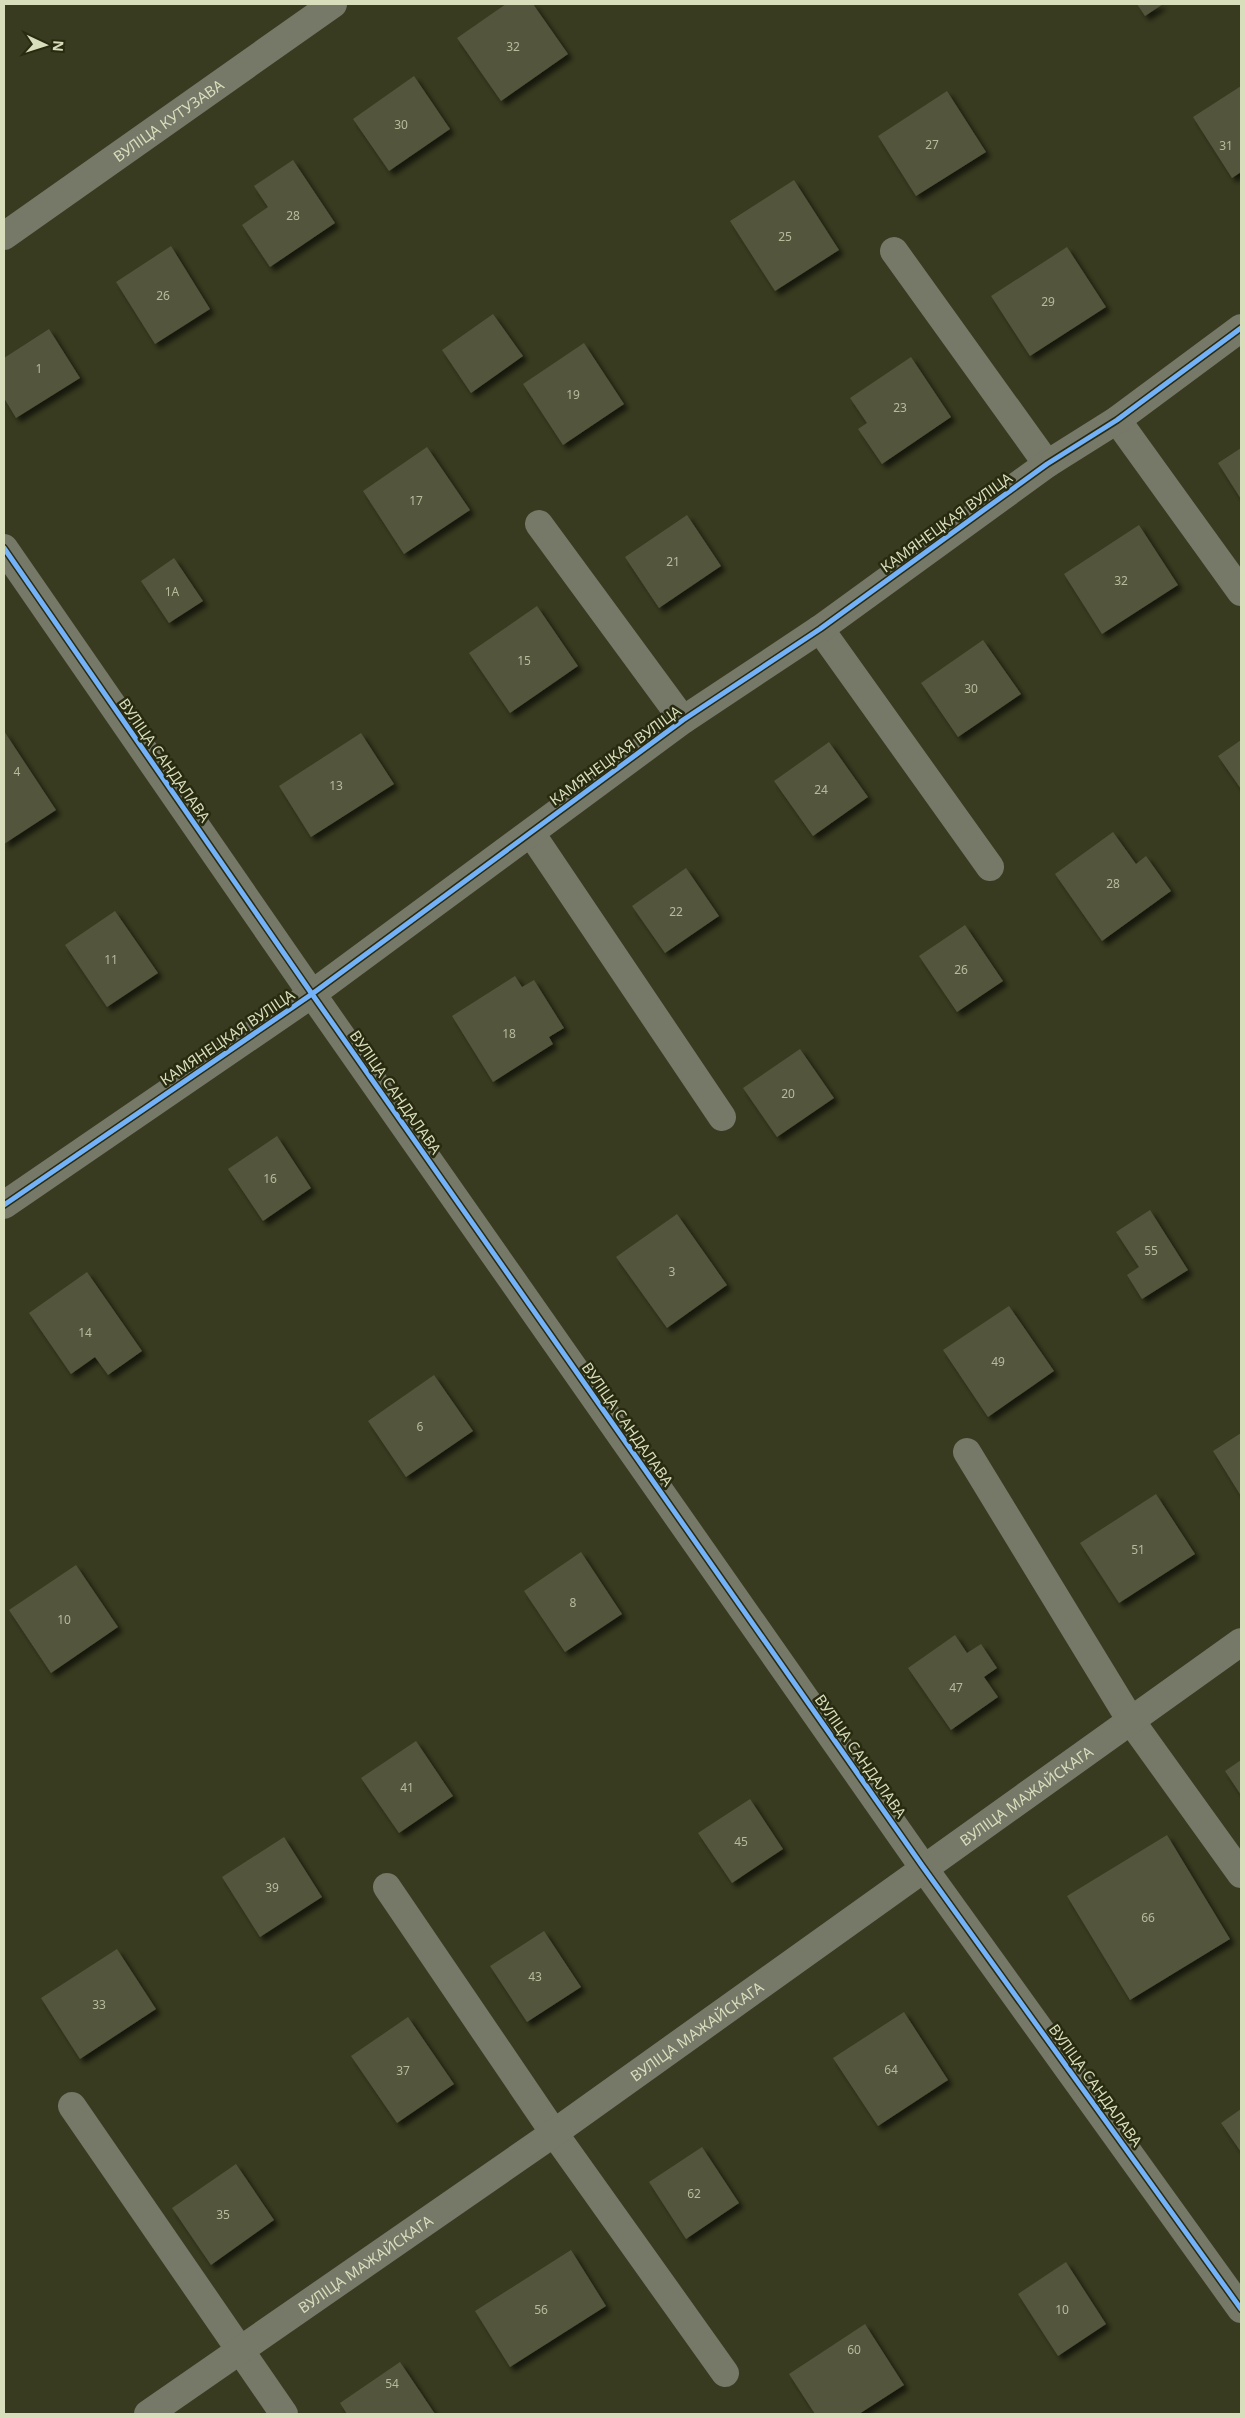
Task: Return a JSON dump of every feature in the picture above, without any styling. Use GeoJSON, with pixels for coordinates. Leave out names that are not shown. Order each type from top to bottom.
{"type":"FeatureCollection","features":[{"type":"Feature","properties":{"kind":"street","name":"ВУЛІЦА КУТУЗАВА"},"geometry":{"type":"LineString","coordinates":[[4,236],[333,4]]}},
{"type":"Feature","properties":{"kind":"street"},"geometry":{"type":"LineString","coordinates":[[894,251],[1047,464]]}},
{"type":"Feature","properties":{"kind":"street","name":"КАМЯНЕЦКАЯ ВУЛІЦА"},"geometry":{"type":"LineString","coordinates":[[4,1204],[312,994],[683,720],[820,629],[1047,464],[1116,420],[1241,328]]}},
{"type":"Feature","properties":{"kind":"street"},"geometry":{"type":"LineString","coordinates":[[1116,420],[1241,592]]}},
{"type":"Feature","properties":{"kind":"street"},"geometry":{"type":"LineString","coordinates":[[539,524],[683,720]]}},
{"type":"Feature","properties":{"kind":"street","name":"ВУЛІЦА САНДАЛАВА"},"geometry":{"type":"LineString","coordinates":[[4,548],[312,994],[923,1867],[1241,2309]]}},
{"type":"Feature","properties":{"kind":"street"},"geometry":{"type":"LineString","coordinates":[[820,629],[990,867]]}},
{"type":"Feature","properties":{"kind":"street"},"geometry":{"type":"LineString","coordinates":[[531,833],[722,1117]]}},
{"type":"Feature","properties":{"kind":"street"},"geometry":{"type":"LineString","coordinates":[[967,1452],[1131,1721],[1241,1874]]}},
{"type":"Feature","properties":{"kind":"street","name":"ВУЛІЦА МАЖАЙСКАГА"},"geometry":{"type":"LineString","coordinates":[[148,2414],[554,2133],[923,1867],[1241,1642]]}},
{"type":"Feature","properties":{"kind":"street"},"geometry":{"type":"LineString","coordinates":[[387,1887],[554,2133],[725,2373]]}},
{"type":"Feature","properties":{"kind":"street"},"geometry":{"type":"LineString","coordinates":[[72,2106],[284,2414]]}},
{"type":"Feature","properties":{"kind":"building"},"geometry":{"type":"Polygon","coordinates":[[[506,4],[533,4],[568,54],[501,101],[457,38],[506,4]]]}},
{"type":"Feature","properties":{"kind":"building"},"geometry":{"type":"Polygon","coordinates":[[[1137,4],[1163,4],[1145,16],[1137,4]]]}},
{"type":"Feature","properties":{"kind":"building"},"geometry":{"type":"Polygon","coordinates":[[[414,76],[450,129],[389,171],[353,119],[414,76]]]}},
{"type":"Feature","properties":{"kind":"building"},"geometry":{"type":"Polygon","coordinates":[[[1241,86],[1241,172],[1232,178],[1193,117],[1241,86]]]}},
{"type":"Feature","properties":{"kind":"building"},"geometry":{"type":"Polygon","coordinates":[[[947,91],[986,152],[916,196],[878,136],[947,91]]]}},
{"type":"Feature","properties":{"kind":"building"},"geometry":{"type":"Polygon","coordinates":[[[293,160],[335,223],[270,267],[242,225],[268,207],[254,186],[293,160]]]}},
{"type":"Feature","properties":{"kind":"building"},"geometry":{"type":"Polygon","coordinates":[[[794,180],[839,250],[775,291],[730,221],[794,180]]]}},
{"type":"Feature","properties":{"kind":"building"},"geometry":{"type":"Polygon","coordinates":[[[171,246],[210,309],[155,344],[116,282],[171,246]]]}},
{"type":"Feature","properties":{"kind":"building"},"geometry":{"type":"Polygon","coordinates":[[[1067,247],[1106,307],[1030,356],[991,296],[1067,247]]]}},
{"type":"Feature","properties":{"kind":"building"},"geometry":{"type":"Polygon","coordinates":[[[493,314],[523,356],[471,393],[442,350],[493,314]]]}},
{"type":"Feature","properties":{"kind":"building"},"geometry":{"type":"Polygon","coordinates":[[[49,329],[80,378],[16,418],[4,398],[4,358],[49,329]]]}},
{"type":"Feature","properties":{"kind":"building"},"geometry":{"type":"Polygon","coordinates":[[[584,343],[624,404],[563,445],[523,384],[584,343]]]}},
{"type":"Feature","properties":{"kind":"building"},"geometry":{"type":"Polygon","coordinates":[[[911,357],[951,417],[882,464],[858,429],[867,423],[850,398],[911,357]]]}},
{"type":"Feature","properties":{"kind":"building"},"geometry":{"type":"Polygon","coordinates":[[[427,447],[470,510],[404,554],[363,491],[427,447]]]}},
{"type":"Feature","properties":{"kind":"building"},"geometry":{"type":"Polygon","coordinates":[[[1241,448],[1241,499],[1218,463],[1241,448]]]}},
{"type":"Feature","properties":{"kind":"building"},"geometry":{"type":"Polygon","coordinates":[[[687,515],[721,566],[659,608],[625,557],[687,515]]]}},
{"type":"Feature","properties":{"kind":"building"},"geometry":{"type":"Polygon","coordinates":[[[1139,525],[1178,585],[1102,634],[1064,574],[1139,525]]]}},
{"type":"Feature","properties":{"kind":"building"},"geometry":{"type":"Polygon","coordinates":[[[174,558],[203,601],[169,623],[141,581],[174,558]]]}},
{"type":"Feature","properties":{"kind":"building"},"geometry":{"type":"Polygon","coordinates":[[[537,606],[578,666],[510,713],[469,653],[537,606]]]}},
{"type":"Feature","properties":{"kind":"building"},"geometry":{"type":"Polygon","coordinates":[[[983,640],[1021,694],[958,737],[921,683],[983,640]]]}},
{"type":"Feature","properties":{"kind":"building"},"geometry":{"type":"Polygon","coordinates":[[[4,731],[56,810],[4,844],[4,731]]]}},
{"type":"Feature","properties":{"kind":"building"},"geometry":{"type":"Polygon","coordinates":[[[361,733],[394,784],[311,837],[279,786],[361,733]]]}},
{"type":"Feature","properties":{"kind":"building"},"geometry":{"type":"Polygon","coordinates":[[[1241,740],[1241,789],[1218,756],[1241,740]]]}},
{"type":"Feature","properties":{"kind":"building"},"geometry":{"type":"Polygon","coordinates":[[[829,742],[868,797],[813,836],[774,781],[829,742]]]}},
{"type":"Feature","properties":{"kind":"building"},"geometry":{"type":"Polygon","coordinates":[[[1113,832],[1136,864],[1146,856],[1171,891],[1102,941],[1055,874],[1113,832]]]}},
{"type":"Feature","properties":{"kind":"building"},"geometry":{"type":"Polygon","coordinates":[[[686,868],[719,916],[665,953],[632,906],[686,868]]]}},
{"type":"Feature","properties":{"kind":"building"},"geometry":{"type":"Polygon","coordinates":[[[115,911],[158,973],[107,1007],[65,945],[115,911]]]}},
{"type":"Feature","properties":{"kind":"building"},"geometry":{"type":"Polygon","coordinates":[[[965,925],[1003,981],[957,1012],[919,956],[965,925]]]}},
{"type":"Feature","properties":{"kind":"building"},"geometry":{"type":"Polygon","coordinates":[[[515,976],[522,987],[534,980],[564,1028],[549,1037],[553,1044],[493,1082],[452,1016],[515,976]]]}},
{"type":"Feature","properties":{"kind":"building"},"geometry":{"type":"Polygon","coordinates":[[[800,1049],[834,1098],[777,1137],[743,1088],[800,1049]]]}},
{"type":"Feature","properties":{"kind":"building"},"geometry":{"type":"Polygon","coordinates":[[[277,1136],[311,1188],[263,1221],[228,1169],[277,1136]]]}},
{"type":"Feature","properties":{"kind":"building"},"geometry":{"type":"Polygon","coordinates":[[[1150,1210],[1188,1270],[1142,1299],[1127,1275],[1139,1267],[1116,1232],[1150,1210]]]}},
{"type":"Feature","properties":{"kind":"building"},"geometry":{"type":"Polygon","coordinates":[[[677,1214],[727,1285],[667,1328],[616,1257],[677,1214]]]}},
{"type":"Feature","properties":{"kind":"building"},"geometry":{"type":"Polygon","coordinates":[[[87,1272],[142,1351],[108,1375],[95,1357],[71,1374],[29,1313],[87,1272]]]}},
{"type":"Feature","properties":{"kind":"building"},"geometry":{"type":"Polygon","coordinates":[[[1009,1306],[1054,1371],[988,1417],[943,1350],[1009,1306]]]}},
{"type":"Feature","properties":{"kind":"building"},"geometry":{"type":"Polygon","coordinates":[[[434,1375],[473,1431],[406,1477],[368,1421],[434,1375]]]}},
{"type":"Feature","properties":{"kind":"building"},"geometry":{"type":"Polygon","coordinates":[[[1241,1433],[1241,1496],[1213,1451],[1241,1433]]]}},
{"type":"Feature","properties":{"kind":"building"},"geometry":{"type":"Polygon","coordinates":[[[1156,1494],[1195,1554],[1119,1603],[1080,1543],[1156,1494]]]}},
{"type":"Feature","properties":{"kind":"building"},"geometry":{"type":"Polygon","coordinates":[[[581,1552],[622,1614],[565,1652],[524,1591],[581,1552]]]}},
{"type":"Feature","properties":{"kind":"building"},"geometry":{"type":"Polygon","coordinates":[[[76,1565],[118,1627],[51,1673],[9,1610],[76,1565]]]}},
{"type":"Feature","properties":{"kind":"building"},"geometry":{"type":"Polygon","coordinates":[[[955,1635],[967,1653],[981,1644],[997,1668],[984,1677],[998,1697],[951,1730],[908,1668],[955,1635]]]}},
{"type":"Feature","properties":{"kind":"building"},"geometry":{"type":"Polygon","coordinates":[[[416,1741],[453,1796],[399,1833],[361,1778],[416,1741]]]}},
{"type":"Feature","properties":{"kind":"building"},"geometry":{"type":"Polygon","coordinates":[[[1241,1760],[1241,1795],[1225,1771],[1241,1760]]]}},
{"type":"Feature","properties":{"kind":"building"},"geometry":{"type":"Polygon","coordinates":[[[750,1799],[783,1849],[732,1883],[698,1833],[750,1799]]]}},
{"type":"Feature","properties":{"kind":"building"},"geometry":{"type":"Polygon","coordinates":[[[1167,1835],[1230,1939],[1130,2000],[1067,1896],[1167,1835]]]}},
{"type":"Feature","properties":{"kind":"building"},"geometry":{"type":"Polygon","coordinates":[[[284,1837],[322,1897],[260,1937],[222,1877],[284,1837]]]}},
{"type":"Feature","properties":{"kind":"building"},"geometry":{"type":"Polygon","coordinates":[[[544,1931],[581,1987],[527,2022],[490,1966],[544,1931]]]}},
{"type":"Feature","properties":{"kind":"building"},"geometry":{"type":"Polygon","coordinates":[[[117,1949],[156,2009],[80,2059],[41,1998],[117,1949]]]}},
{"type":"Feature","properties":{"kind":"building"},"geometry":{"type":"Polygon","coordinates":[[[904,2012],[948,2080],[878,2126],[833,2058],[904,2012]]]}},
{"type":"Feature","properties":{"kind":"building"},"geometry":{"type":"Polygon","coordinates":[[[408,2017],[454,2084],[397,2123],[351,2056],[408,2017]]]}},
{"type":"Feature","properties":{"kind":"building"},"geometry":{"type":"Polygon","coordinates":[[[1241,2109],[1241,2152],[1221,2123],[1241,2109]]]}},
{"type":"Feature","properties":{"kind":"building"},"geometry":{"type":"Polygon","coordinates":[[[702,2147],[739,2203],[686,2239],[649,2182],[702,2147]]]}},
{"type":"Feature","properties":{"kind":"building"},"geometry":{"type":"Polygon","coordinates":[[[236,2164],[274,2220],[211,2265],[172,2208],[236,2164]]]}},
{"type":"Feature","properties":{"kind":"building"},"geometry":{"type":"Polygon","coordinates":[[[571,2250],[606,2306],[510,2367],[475,2311],[571,2250]]]}},
{"type":"Feature","properties":{"kind":"building"},"geometry":{"type":"Polygon","coordinates":[[[1066,2262],[1106,2324],[1058,2356],[1018,2294],[1066,2262]]]}},
{"type":"Feature","properties":{"kind":"building"},"geometry":{"type":"Polygon","coordinates":[[[865,2324],[904,2385],[859,2414],[815,2414],[789,2374],[865,2324]]]}},
{"type":"Feature","properties":{"kind":"building"},"geometry":{"type":"Polygon","coordinates":[[[400,2362],[435,2414],[347,2414],[340,2403],[400,2362]]]}},
{"type":"Feature","properties":{"kind":"cycle path"},"geometry":{"type":"LineString","coordinates":[[4,1205],[312,994],[683,720],[820,629],[1047,464],[1117,420],[1241,328]]}},
{"type":"Feature","properties":{"kind":"cycle path"},"geometry":{"type":"LineString","coordinates":[[4,548],[312,994],[923,1867],[1241,2309]]}}]}
